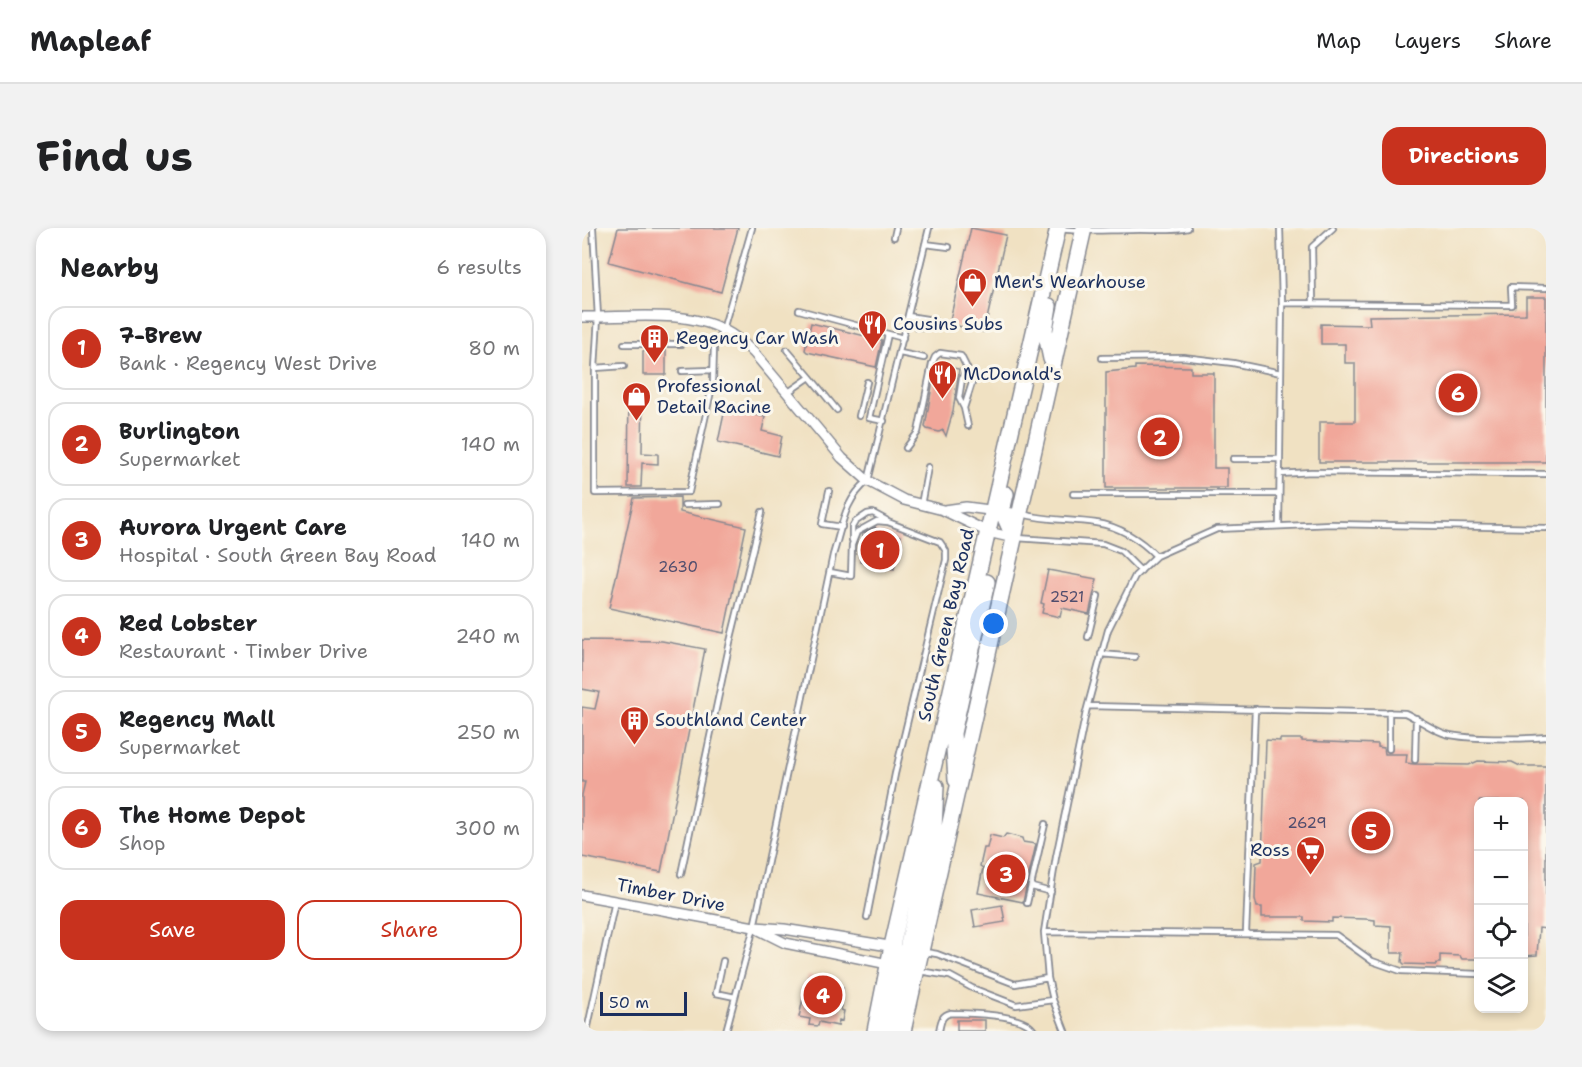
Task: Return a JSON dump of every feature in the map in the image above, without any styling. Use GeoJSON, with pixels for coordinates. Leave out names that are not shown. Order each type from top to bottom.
{"type":"FeatureCollection","features":[{"type":"Feature","properties":{"kind":"main road"},"geometry":{"type":"LineString","coordinates":[[957,798],[953,733],[994,550],[991,532],[1030,386],[1034,332],[1060,228]]}},
{"type":"Feature","properties":{"kind":"main road"},"geometry":{"type":"LineString","coordinates":[[1052,365],[1045,330],[1060,228]]}},
{"type":"Feature","properties":{"kind":"main road","name":"South Green Bay Road"},"geometry":{"type":"LineString","coordinates":[[903,1031],[903,967],[907,949],[957,798],[1083,229]]}},
{"type":"Feature","properties":{"kind":"main road"},"geometry":{"type":"LineString","coordinates":[[998,510],[1014,538]]}},
{"type":"Feature","properties":{"kind":"main road","name":"South Green Bay Road"},"geometry":{"type":"LineString","coordinates":[[875,1031],[903,967],[936,754],[991,532]]}},
{"type":"Feature","properties":{"kind":"main road"},"geometry":{"type":"LineString","coordinates":[[890,1031],[903,967]]}},
{"type":"Feature","properties":{"kind":"street"},"geometry":{"type":"LineString","coordinates":[[582,317],[686,318],[705,322],[723,330],[740,340],[754,353],[842,458],[868,480],[889,494],[943,510],[991,532],[1014,538]]}},
{"type":"Feature","properties":{"kind":"street"},"geometry":{"type":"LineString","coordinates":[[943,510],[966,507],[1020,514]]}},
{"type":"Feature","properties":{"kind":"street","name":"Timber Drive"},"geometry":{"type":"LineString","coordinates":[[582,895],[754,927],[784,929],[907,949]]}},
{"type":"Feature","properties":{"kind":"street","name":"Timber Drive"},"geometry":{"type":"LineString","coordinates":[[754,927],[784,943],[903,967]]}},
{"type":"Feature","properties":{"kind":"lane"},"geometry":{"type":"LineString","coordinates":[[594,228],[598,317],[595,368],[595,493],[689,492],[713,382],[714,346],[723,330],[752,228]]}},
{"type":"Feature","properties":{"kind":"lane"},"geometry":{"type":"LineString","coordinates":[[894,237],[896,228]]}},
{"type":"Feature","properties":{"kind":"lane"},"geometry":{"type":"LineString","coordinates":[[726,1031],[754,927],[830,572],[850,501],[857,490],[868,480],[929,228]]}},
{"type":"Feature","properties":{"kind":"lane"},"geometry":{"type":"LineString","coordinates":[[1060,228],[1178,230],[1188,228]]}},
{"type":"Feature","properties":{"kind":"lane"},"geometry":{"type":"LineString","coordinates":[[1279,525],[1282,303],[1280,228]]}},
{"type":"Feature","properties":{"kind":"lane"},"geometry":{"type":"LineString","coordinates":[[1312,303],[1312,247],[1333,228]]}},
{"type":"Feature","properties":{"kind":"lane"},"geometry":{"type":"LineString","coordinates":[[925,244],[949,248]]}},
{"type":"Feature","properties":{"kind":"lane"},"geometry":{"type":"LineString","coordinates":[[1282,303],[1512,305],[1511,287],[1546,288]]}},
{"type":"Feature","properties":{"kind":"lane"},"geometry":{"type":"LineString","coordinates":[[799,310],[903,338]]}},
{"type":"Feature","properties":{"kind":"lane"},"geometry":{"type":"LineString","coordinates":[[908,316],[933,320]]}},
{"type":"Feature","properties":{"kind":"lane"},"geometry":{"type":"LineString","coordinates":[[918,327],[931,326]]}},
{"type":"Feature","properties":{"kind":"lane"},"geometry":{"type":"LineString","coordinates":[[884,421],[869,418],[888,334]]}},
{"type":"Feature","properties":{"kind":"lane"},"geometry":{"type":"LineString","coordinates":[[624,344],[682,344]]}},
{"type":"Feature","properties":{"kind":"lane"},"geometry":{"type":"LineString","coordinates":[[787,350],[837,410]]}},
{"type":"Feature","properties":{"kind":"lane"},"geometry":{"type":"LineString","coordinates":[[900,353],[924,358]]}},
{"type":"Feature","properties":{"kind":"lane"},"geometry":{"type":"LineString","coordinates":[[906,448],[918,432],[932,364],[940,353],[961,356],[968,368],[972,383],[964,408]]}},
{"type":"Feature","properties":{"kind":"lane"},"geometry":{"type":"LineString","coordinates":[[1102,358],[1183,357],[1233,363],[1281,373]]}},
{"type":"Feature","properties":{"kind":"lane"},"geometry":{"type":"LineString","coordinates":[[595,368],[624,366]]}},
{"type":"Feature","properties":{"kind":"lane"},"geometry":{"type":"LineString","coordinates":[[968,368],[962,379],[959,398],[968,426]]}},
{"type":"Feature","properties":{"kind":"lane"},"geometry":{"type":"LineString","coordinates":[[682,371],[713,369]]}},
{"type":"Feature","properties":{"kind":"lane"},"geometry":{"type":"LineString","coordinates":[[787,393],[810,377]]}},
{"type":"Feature","properties":{"kind":"lane"},"geometry":{"type":"LineString","coordinates":[[860,416],[867,382]]}},
{"type":"Feature","properties":{"kind":"lane"},"geometry":{"type":"LineString","coordinates":[[1233,459],[1280,459]]}},
{"type":"Feature","properties":{"kind":"lane"},"geometry":{"type":"LineString","coordinates":[[921,505],[928,467]]}},
{"type":"Feature","properties":{"kind":"lane"},"geometry":{"type":"LineString","coordinates":[[1280,474],[1311,472],[1546,474]]}},
{"type":"Feature","properties":{"kind":"lane"},"geometry":{"type":"LineString","coordinates":[[829,491],[822,524],[842,527]]}},
{"type":"Feature","properties":{"kind":"lane"},"geometry":{"type":"LineString","coordinates":[[1072,494],[1279,494]]}},
{"type":"Feature","properties":{"kind":"lane"},"geometry":{"type":"LineString","coordinates":[[684,504],[720,504]]}},
{"type":"Feature","properties":{"kind":"lane"},"geometry":{"type":"LineString","coordinates":[[681,874],[730,642],[762,512]]}},
{"type":"Feature","properties":{"kind":"lane"},"geometry":{"type":"LineString","coordinates":[[830,572],[851,576],[852,527],[855,522],[867,514],[873,513],[888,522],[940,542],[946,550],[946,560],[895,774],[867,917]]}},
{"type":"Feature","properties":{"kind":"lane"},"geometry":{"type":"LineString","coordinates":[[1020,514],[1042,520],[1097,523],[1136,538],[1156,556]]}},
{"type":"Feature","properties":{"kind":"lane"},"geometry":{"type":"LineString","coordinates":[[852,545],[857,532],[877,520],[888,522]]}},
{"type":"Feature","properties":{"kind":"lane"},"geometry":{"type":"LineString","coordinates":[[1065,1031],[1053,1000],[1048,978],[1044,932],[1050,892],[1088,706],[1101,654],[1112,620],[1135,576],[1156,556],[1217,529],[1331,524],[1546,528]]}},
{"type":"Feature","properties":{"kind":"lane"},"geometry":{"type":"LineString","coordinates":[[1014,538],[1103,544],[1121,551],[1141,571]]}},
{"type":"Feature","properties":{"kind":"lane"},"geometry":{"type":"LineString","coordinates":[[1088,637],[1098,596]]}},
{"type":"Feature","properties":{"kind":"lane"},"geometry":{"type":"LineString","coordinates":[[1101,654],[1135,657]]}},
{"type":"Feature","properties":{"kind":"lane"},"geometry":{"type":"LineString","coordinates":[[1088,706],[1405,713],[1443,733],[1457,736],[1531,739],[1546,737]]}},
{"type":"Feature","properties":{"kind":"lane"},"geometry":{"type":"LineString","coordinates":[[1246,933],[1255,709]]}},
{"type":"Feature","properties":{"kind":"lane"},"geometry":{"type":"LineString","coordinates":[[1389,712],[1389,749]]}},
{"type":"Feature","properties":{"kind":"lane"},"geometry":{"type":"LineString","coordinates":[[1415,760],[1416,718]]}},
{"type":"Feature","properties":{"kind":"lane"},"geometry":{"type":"LineString","coordinates":[[1028,903],[1045,824]]}},
{"type":"Feature","properties":{"kind":"lane"},"geometry":{"type":"LineString","coordinates":[[1032,887],[1050,892]]}},
{"type":"Feature","properties":{"kind":"lane"},"geometry":{"type":"LineString","coordinates":[[587,1031],[615,901]]}},
{"type":"Feature","properties":{"kind":"lane"},"geometry":{"type":"LineString","coordinates":[[1044,932],[1336,935],[1372,961],[1401,971],[1474,974]]}},
{"type":"Feature","properties":{"kind":"lane"},"geometry":{"type":"LineString","coordinates":[[907,949],[937,954],[1015,984],[1048,978]]}},
{"type":"Feature","properties":{"kind":"lane"},"geometry":{"type":"LineString","coordinates":[[723,960],[716,993],[735,997]]}},
{"type":"Feature","properties":{"kind":"lane"},"geometry":{"type":"LineString","coordinates":[[903,967],[950,976],[972,988],[1016,1005],[1053,1000]]}},
{"type":"Feature","properties":{"kind":"lane"},"geometry":{"type":"LineString","coordinates":[[939,1031],[945,1014],[951,1013],[993,1015],[1024,1022],[1032,1026],[1034,1031]]}},
{"type":"Feature","properties":{"kind":"building"},"geometry":{"type":"Polygon","coordinates":[[[618,228],[738,228],[721,292],[609,262],[618,228]]]}},
{"type":"Feature","properties":{"kind":"building"},"geometry":{"type":"Polygon","coordinates":[[[971,228],[1006,235],[984,332],[949,324],[971,228]]]}},
{"type":"Feature","properties":{"kind":"building"},"geometry":{"type":"Polygon","coordinates":[[[1526,297],[1546,297],[1546,462],[1319,462],[1319,422],[1355,422],[1355,363],[1345,363],[1345,344],[1321,344],[1321,324],[1370,325],[1369,316],[1526,314],[1526,297]]]}},
{"type":"Feature","properties":{"kind":"building"},"geometry":{"type":"Polygon","coordinates":[[[811,323],[882,340],[876,367],[807,352],[805,350],[811,323]]]}},
{"type":"Feature","properties":{"kind":"building","name":"Regency Car Wash"},"geometry":{"type":"Polygon","coordinates":[[[666,350],[666,375],[643,375],[643,351],[666,350]]]}},
{"type":"Feature","properties":{"kind":"building"},"geometry":{"type":"Polygon","coordinates":[[[1135,366],[1191,367],[1191,373],[1214,373],[1214,468],[1227,468],[1227,488],[1106,488],[1106,372],[1135,369],[1135,366]]]}},
{"type":"Feature","properties":{"kind":"building","name":"McDonald's"},"geometry":{"type":"Polygon","coordinates":[[[947,367],[959,369],[953,411],[946,436],[943,430],[939,432],[925,427],[933,380],[938,370],[946,372],[947,367]]]}},
{"type":"Feature","properties":{"kind":"building","name":"Professional Detail Racine"},"geometry":{"type":"Polygon","coordinates":[[[629,388],[643,388],[642,453],[658,454],[658,464],[642,463],[641,487],[628,487],[629,388]]]}},
{"type":"Feature","properties":{"kind":"building"},"geometry":{"type":"Polygon","coordinates":[[[725,409],[765,417],[762,431],[782,436],[778,456],[718,442],[725,409]]]}},
{"type":"Feature","properties":{"kind":"building"},"geometry":{"type":"Polygon","coordinates":[[[680,497],[680,512],[746,527],[724,633],[609,608],[634,498],[680,497]]]}},
{"type":"Feature","properties":{"kind":"building"},"geometry":{"type":"Polygon","coordinates":[[[875,527],[878,532],[901,536],[894,569],[860,562],[864,537],[862,534],[875,527]]]}},
{"type":"Feature","properties":{"kind":"building"},"geometry":{"type":"Polygon","coordinates":[[[1048,570],[1097,579],[1089,614],[1062,608],[1060,617],[1042,613],[1044,604],[1041,603],[1048,570]]]}},
{"type":"Feature","properties":{"kind":"building","name":"Southland Center"},"geometry":{"type":"Polygon","coordinates":[[[582,640],[662,641],[705,649],[661,872],[582,857],[582,795],[585,782],[582,782],[582,707],[595,709],[599,692],[582,689],[582,640]]]}},
{"type":"Feature","properties":{"kind":"building"},"geometry":{"type":"Polygon","coordinates":[[[1280,739],[1302,739],[1302,741],[1378,744],[1378,747],[1384,748],[1385,754],[1407,754],[1406,763],[1414,764],[1469,765],[1478,761],[1512,762],[1520,766],[1546,766],[1546,929],[1539,928],[1537,955],[1528,956],[1528,797],[1474,797],[1474,959],[1440,955],[1440,963],[1436,965],[1404,964],[1402,962],[1403,953],[1391,953],[1391,926],[1375,925],[1375,920],[1332,918],[1332,922],[1304,921],[1304,917],[1262,917],[1262,907],[1257,907],[1255,899],[1256,863],[1262,861],[1266,740],[1280,741],[1280,739]]]}},
{"type":"Feature","properties":{"kind":"building"},"geometry":{"type":"Polygon","coordinates":[[[1006,834],[1022,838],[1023,842],[1036,844],[1023,902],[978,893],[983,868],[980,866],[990,835],[1003,838],[1006,834]]]}},
{"type":"Feature","properties":{"kind":"building"},"geometry":{"type":"Polygon","coordinates":[[[1002,905],[1005,922],[975,927],[972,910],[1002,905]]]}},
{"type":"Feature","properties":{"kind":"building"},"geometry":{"type":"Polygon","coordinates":[[[808,976],[839,982],[838,987],[843,988],[839,1004],[842,1005],[841,1010],[844,1011],[842,1021],[839,1020],[838,1026],[819,1022],[818,1026],[809,1025],[810,1019],[799,1017],[808,976]]]}},
{"type":"Feature","properties":{"kind":"building"},"geometry":{"type":"Polygon","coordinates":[[[957,1020],[985,1020],[985,1031],[957,1031],[957,1020]]]}},
{"type":"Feature","properties":{"kind":"place","name":"Men's Wearhouse"},"geometry":{"type":"Point","coordinates":[973,308]}},
{"type":"Feature","properties":{"kind":"place","name":"Cousins Subs"},"geometry":{"type":"Point","coordinates":[872,350]}},
{"type":"Feature","properties":{"kind":"place","name":"Regency Car Wash"},"geometry":{"type":"Point","coordinates":[655,364]}},
{"type":"Feature","properties":{"kind":"place","name":"The Home Depot"},"geometry":{"type":"Point","coordinates":[1458,393]}},
{"type":"Feature","properties":{"kind":"place","name":"McDonald's"},"geometry":{"type":"Point","coordinates":[942,400]}},
{"type":"Feature","properties":{"kind":"place","name":"Professional Detail Racine"},"geometry":{"type":"Point","coordinates":[636,422]}},
{"type":"Feature","properties":{"kind":"place","name":"Burlington"},"geometry":{"type":"Point","coordinates":[1160,437]}},
{"type":"Feature","properties":{"kind":"place","name":"7-Brew"},"geometry":{"type":"Point","coordinates":[880,550]}},
{"type":"Feature","properties":{"kind":"place","name":"Southland Center"},"geometry":{"type":"Point","coordinates":[634,746]}},
{"type":"Feature","properties":{"kind":"place","name":"Regency Mall"},"geometry":{"type":"Point","coordinates":[1371,831]}},
{"type":"Feature","properties":{"kind":"place","name":"Aurora Urgent Care"},"geometry":{"type":"Point","coordinates":[1006,874]}},
{"type":"Feature","properties":{"kind":"place","name":"Ross"},"geometry":{"type":"Point","coordinates":[1311,876]}},
{"type":"Feature","properties":{"kind":"place","name":"Red Lobster"},"geometry":{"type":"Point","coordinates":[823,995]}}]}
